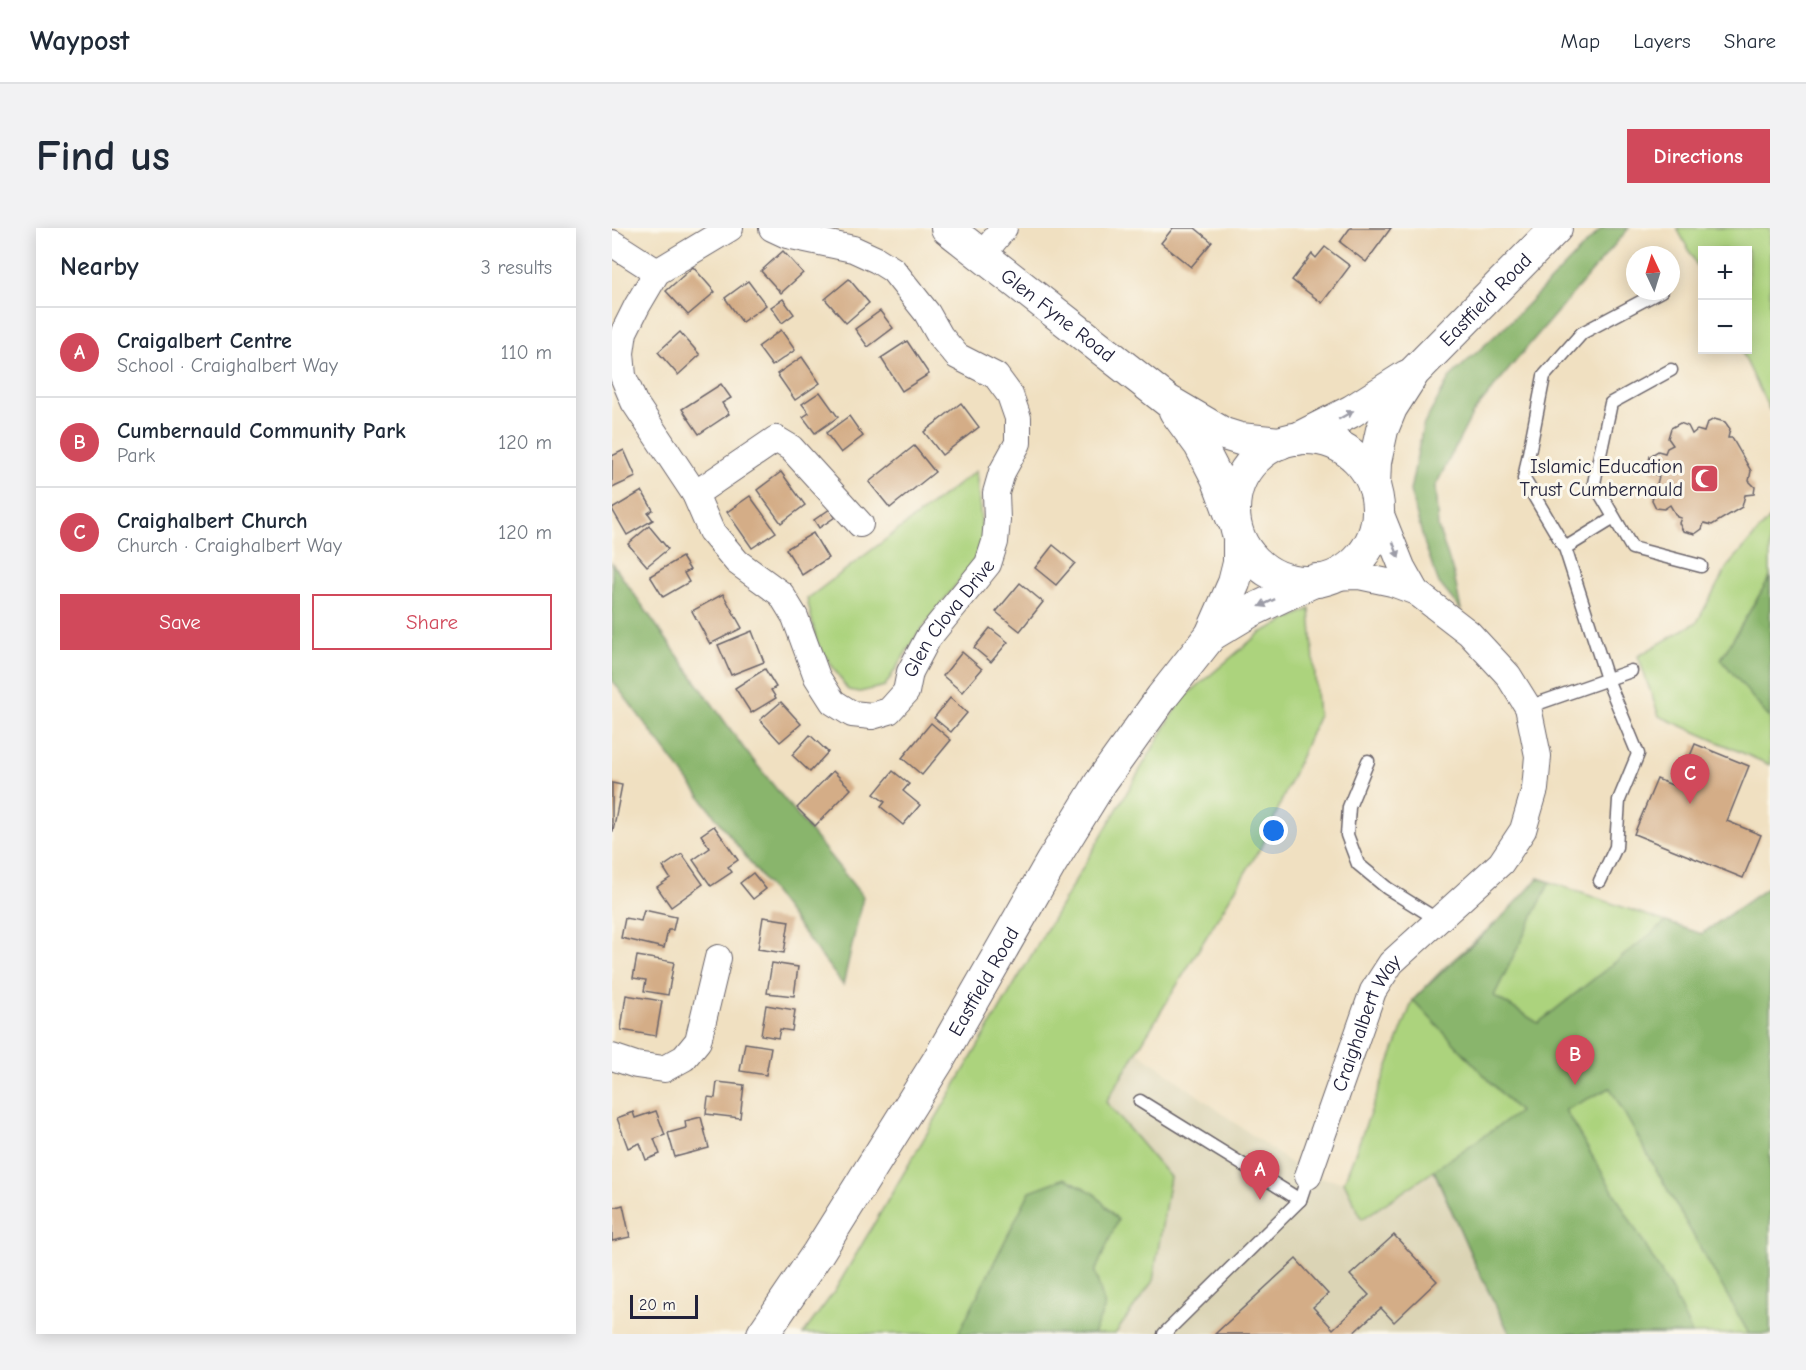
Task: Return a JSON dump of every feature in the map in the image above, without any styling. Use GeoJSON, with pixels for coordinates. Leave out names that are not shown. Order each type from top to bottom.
{"type":"FeatureCollection","features":[{"type":"Feature","properties":{"kind":"street","name":"Glen Clova Drive"},"geometry":{"type":"LineString","coordinates":[[730,228],[657,272],[624,332],[621,353],[623,376],[634,402],[695,494],[711,531],[737,562],[781,594],[795,617],[817,677],[833,702],[852,714],[872,716],[889,711],[906,692],[910,672],[928,638],[988,564],[995,542],[996,493],[1002,472],[1018,443],[1018,418],[1010,395],[996,376],[957,356],[893,270],[853,249],[787,235],[772,228]]}},
{"type":"Feature","properties":{"kind":"street","name":"Glen Fyne Road"},"geometry":{"type":"LineString","coordinates":[[947,228],[1168,401],[1224,434],[1240,439],[1286,442]]}},
{"type":"Feature","properties":{"kind":"street"},"geometry":{"type":"LineString","coordinates":[[982,254],[1004,228]]}},
{"type":"Feature","properties":{"kind":"street","name":"Eastfield Road"},"geometry":{"type":"LineString","coordinates":[[1376,496],[1375,462],[1382,430],[1391,408],[1414,372],[1556,228]]}},
{"type":"Feature","properties":{"kind":"street"},"geometry":{"type":"LineString","coordinates":[[612,243],[657,272]]}},
{"type":"Feature","properties":{"kind":"street","name":"Eastfield Road"},"geometry":{"type":"LineString","coordinates":[[1286,442],[1345,416],[1414,372]]}},
{"type":"Feature","properties":{"kind":"street","name":"Glen Fyne Road"},"geometry":{"type":"LineString","coordinates":[[1168,401],[1200,445],[1217,478],[1237,533]]}},
{"type":"Feature","properties":{"kind":"street"},"geometry":{"type":"LineString","coordinates":[[1306,438],[1328,441],[1349,451],[1365,467],[1376,496],[1376,530],[1367,550],[1352,566],[1324,578],[1302,580],[1281,577],[1268,571],[1255,560],[1237,533],[1233,507],[1236,486],[1248,466],[1286,442],[1306,438]]}},
{"type":"Feature","properties":{"kind":"street"},"geometry":{"type":"LineString","coordinates":[[695,494],[776,439],[791,448],[860,524]]}},
{"type":"Feature","properties":{"kind":"street","name":"Craighalbert Way"},"geometry":{"type":"LineString","coordinates":[[1376,496],[1402,567],[1416,592]]}},
{"type":"Feature","properties":{"kind":"street","name":"Eastfield Road"},"geometry":{"type":"LineString","coordinates":[[764,1334],[818,1253],[938,1061],[1051,863],[1101,782],[1162,697],[1211,635],[1234,583],[1239,563],[1237,533]]}},
{"type":"Feature","properties":{"kind":"street","name":"Craighalbert Way"},"geometry":{"type":"LineString","coordinates":[[1304,1188],[1373,991],[1391,963],[1501,863],[1523,830],[1535,789],[1538,756],[1528,707],[1508,675],[1469,633],[1416,592],[1392,583],[1359,576],[1324,578]]}},
{"type":"Feature","properties":{"kind":"street","name":"Eastfield Road"},"geometry":{"type":"LineString","coordinates":[[1211,635],[1251,611],[1324,578]]}},
{"type":"Feature","properties":{"kind":"street"},"geometry":{"type":"LineString","coordinates":[[612,1057],[636,1065],[664,1069],[684,1058],[698,1041],[718,958]]}},
{"type":"Feature","properties":{"kind":"lane"},"geometry":{"type":"LineString","coordinates":[[1600,881],[1616,847],[1619,800],[1638,754],[1607,679],[1565,548],[1524,479],[1544,376],[1582,333],[1644,300]]}},
{"type":"Feature","properties":{"kind":"lane"},"geometry":{"type":"LineString","coordinates":[[1671,370],[1611,403],[1594,483],[1632,548],[1701,566]]}},
{"type":"Feature","properties":{"kind":"lane"},"geometry":{"type":"LineString","coordinates":[[1565,548],[1614,518]]}},
{"type":"Feature","properties":{"kind":"lane"},"geometry":{"type":"LineString","coordinates":[[1528,707],[1631,671]]}},
{"type":"Feature","properties":{"kind":"lane"},"geometry":{"type":"LineString","coordinates":[[1368,762],[1349,807],[1347,826],[1347,835],[1358,864],[1387,888],[1438,920]]}},
{"type":"Feature","properties":{"kind":"lane"},"geometry":{"type":"LineString","coordinates":[[1140,1101],[1304,1188]]}},
{"type":"Feature","properties":{"kind":"lane","name":"Craighalbert Way"},"geometry":{"type":"LineString","coordinates":[[1164,1334],[1304,1188]]}},
{"type":"Feature","properties":{"kind":"shaded area"},"geometry":{"type":"Polygon","coordinates":[[[1137,1051],[1308,1176],[1344,1182],[1362,1219],[1434,1170],[1513,1334],[1115,1334],[1153,1281],[1106,1102],[1137,1051]]]}},
{"type":"Feature","properties":{"kind":"green space"},"geometry":{"type":"Polygon","coordinates":[[[1602,228],[1629,228],[1473,413],[1435,487],[1438,527],[1454,575],[1461,610],[1439,583],[1425,545],[1410,491],[1423,426],[1450,377],[1511,321],[1602,228]]]}},
{"type":"Feature","properties":{"kind":"green space"},"geometry":{"type":"Polygon","coordinates":[[[1677,228],[1770,228],[1770,411],[1743,354],[1752,354],[1752,246],[1698,246],[1698,267],[1677,228]]]}},
{"type":"Feature","properties":{"kind":"green space"},"geometry":{"type":"Polygon","coordinates":[[[976,471],[984,549],[917,635],[885,686],[860,692],[848,690],[817,643],[807,599],[976,471]]]}},
{"type":"Feature","properties":{"kind":"green space"},"geometry":{"type":"Polygon","coordinates":[[[1770,518],[1770,765],[1659,716],[1638,656],[1697,622],[1727,567],[1770,518]]]}},
{"type":"Feature","properties":{"kind":"green space"},"geometry":{"type":"Polygon","coordinates":[[[612,563],[745,750],[863,897],[843,985],[612,680],[612,563]]]}},
{"type":"Feature","properties":{"kind":"green space"},"geometry":{"type":"Polygon","coordinates":[[[1770,577],[1770,719],[1721,659],[1770,577]]]}},
{"type":"Feature","properties":{"kind":"green space"},"geometry":{"type":"Polygon","coordinates":[[[1310,609],[1318,717],[1264,842],[1106,1102],[1170,1177],[1153,1281],[1115,1334],[803,1334],[834,1292],[1181,700],[1260,633],[1310,609]]]}},
{"type":"Feature","properties":{"kind":"green space"},"geometry":{"type":"Polygon","coordinates":[[[1538,878],[1701,934],[1770,886],[1770,1334],[1510,1334],[1476,1266],[1434,1171],[1362,1219],[1344,1182],[1413,1000],[1446,966],[1519,902],[1538,878]]]}},
{"type":"Feature","properties":{"kind":"green space"},"geometry":{"type":"Polygon","coordinates":[[[1538,878],[1550,882],[1494,996],[1538,1023],[1666,922],[1702,934],[1770,886],[1770,1334],[1749,1334],[1610,1088],[1565,1110],[1671,1289],[1692,1334],[1510,1334],[1476,1266],[1434,1170],[1519,1112],[1413,1000],[1493,926],[1538,878]]]}},
{"type":"Feature","properties":{"kind":"green space"},"geometry":{"type":"Polygon","coordinates":[[[1065,1178],[1094,1193],[1118,1220],[1095,1272],[1105,1307],[1093,1334],[958,1334],[1030,1191],[1065,1178]]]}},
{"type":"Feature","properties":{"kind":"building"},"geometry":{"type":"Polygon","coordinates":[[[1173,228],[1195,228],[1212,242],[1191,267],[1161,243],[1173,228]]]}},
{"type":"Feature","properties":{"kind":"building"},"geometry":{"type":"Polygon","coordinates":[[[1350,228],[1391,228],[1366,262],[1340,242],[1350,228]]]}},
{"type":"Feature","properties":{"kind":"building"},"geometry":{"type":"Polygon","coordinates":[[[1325,247],[1350,266],[1322,303],[1292,280],[1312,254],[1316,258],[1325,247]]]}},
{"type":"Feature","properties":{"kind":"building"},"geometry":{"type":"Polygon","coordinates":[[[783,251],[803,273],[781,293],[761,271],[783,251]]]}},
{"type":"Feature","properties":{"kind":"building"},"geometry":{"type":"Polygon","coordinates":[[[693,267],[715,292],[688,315],[666,291],[693,267]]]}},
{"type":"Feature","properties":{"kind":"building"},"geometry":{"type":"Polygon","coordinates":[[[849,279],[869,303],[846,323],[825,299],[849,279]]]}},
{"type":"Feature","properties":{"kind":"building"},"geometry":{"type":"Polygon","coordinates":[[[748,281],[766,305],[742,322],[725,298],[748,281]]]}},
{"type":"Feature","properties":{"kind":"building"},"geometry":{"type":"Polygon","coordinates":[[[783,299],[794,314],[782,323],[771,307],[783,299]]]}},
{"type":"Feature","properties":{"kind":"building"},"geometry":{"type":"Polygon","coordinates":[[[880,311],[893,328],[868,347],[855,329],[880,311]]]}},
{"type":"Feature","properties":{"kind":"building"},"geometry":{"type":"Polygon","coordinates":[[[781,330],[795,350],[772,366],[758,347],[781,330]]]}},
{"type":"Feature","properties":{"kind":"building"},"geometry":{"type":"Polygon","coordinates":[[[680,332],[700,355],[678,375],[658,352],[680,332]]]}},
{"type":"Feature","properties":{"kind":"building"},"geometry":{"type":"Polygon","coordinates":[[[907,341],[929,374],[902,391],[881,358],[907,341]]]}},
{"type":"Feature","properties":{"kind":"building"},"geometry":{"type":"Polygon","coordinates":[[[802,357],[820,383],[795,400],[777,374],[802,357]]]}},
{"type":"Feature","properties":{"kind":"building"},"geometry":{"type":"Polygon","coordinates":[[[721,384],[731,398],[722,403],[729,414],[699,434],[682,409],[721,384]]]}},
{"type":"Feature","properties":{"kind":"building"},"geometry":{"type":"Polygon","coordinates":[[[820,392],[838,417],[815,433],[803,417],[809,413],[802,404],[820,392]]]}},
{"type":"Feature","properties":{"kind":"building"},"geometry":{"type":"Polygon","coordinates":[[[961,403],[979,427],[942,455],[924,432],[961,403]]]}},
{"type":"Feature","properties":{"kind":"building"},"geometry":{"type":"Polygon","coordinates":[[[849,416],[863,436],[841,453],[826,433],[849,416]]]}},
{"type":"Feature","properties":{"kind":"building","name":"Islamic Education Trust Cumbernauld"},"geometry":{"type":"Polygon","coordinates":[[[1714,419],[1725,422],[1730,429],[1728,438],[1732,438],[1751,471],[1749,481],[1755,487],[1754,494],[1745,495],[1742,507],[1712,525],[1704,523],[1702,529],[1695,534],[1683,531],[1679,523],[1681,518],[1677,517],[1670,505],[1664,509],[1656,508],[1652,500],[1654,492],[1660,488],[1657,484],[1659,476],[1652,473],[1648,466],[1650,456],[1658,451],[1665,453],[1667,448],[1673,445],[1668,438],[1671,428],[1680,423],[1688,426],[1692,434],[1697,430],[1704,432],[1707,423],[1714,419]]]}},
{"type":"Feature","properties":{"kind":"building"},"geometry":{"type":"Polygon","coordinates":[[[914,446],[935,472],[890,508],[869,482],[914,446]]]}},
{"type":"Feature","properties":{"kind":"building"},"geometry":{"type":"Polygon","coordinates":[[[624,450],[636,477],[612,488],[612,456],[624,450]]]}},
{"type":"Feature","properties":{"kind":"building"},"geometry":{"type":"Polygon","coordinates":[[[781,472],[805,505],[781,523],[757,490],[781,472]]]}},
{"type":"Feature","properties":{"kind":"building"},"geometry":{"type":"Polygon","coordinates":[[[642,491],[653,510],[648,513],[653,520],[627,535],[612,509],[642,491]]]}},
{"type":"Feature","properties":{"kind":"building"},"geometry":{"type":"Polygon","coordinates":[[[750,496],[776,532],[752,548],[727,512],[750,496]]]}},
{"type":"Feature","properties":{"kind":"building"},"geometry":{"type":"Polygon","coordinates":[[[830,509],[835,517],[819,528],[814,520],[830,509]]]}},
{"type":"Feature","properties":{"kind":"building"},"geometry":{"type":"Polygon","coordinates":[[[649,526],[668,549],[647,566],[628,544],[649,526]]]}},
{"type":"Feature","properties":{"kind":"building"},"geometry":{"type":"Polygon","coordinates":[[[813,533],[828,558],[802,575],[786,549],[813,533]]]}},
{"type":"Feature","properties":{"kind":"building"},"geometry":{"type":"Polygon","coordinates":[[[1053,545],[1075,563],[1056,585],[1035,568],[1053,545]]]}},
{"type":"Feature","properties":{"kind":"building"},"geometry":{"type":"Polygon","coordinates":[[[682,557],[690,570],[684,573],[689,582],[663,597],[650,576],[682,557]]]}},
{"type":"Feature","properties":{"kind":"building"},"geometry":{"type":"Polygon","coordinates":[[[1020,583],[1043,602],[1020,631],[996,612],[1020,583]]]}},
{"type":"Feature","properties":{"kind":"building"},"geometry":{"type":"Polygon","coordinates":[[[723,594],[742,628],[710,644],[692,611],[723,594]]]}},
{"type":"Feature","properties":{"kind":"building"},"geometry":{"type":"Polygon","coordinates":[[[990,628],[1008,642],[991,662],[974,648],[990,628]]]}},
{"type":"Feature","properties":{"kind":"building"},"geometry":{"type":"Polygon","coordinates":[[[752,631],[764,662],[731,675],[718,645],[752,631]]]}},
{"type":"Feature","properties":{"kind":"building"},"geometry":{"type":"Polygon","coordinates":[[[962,652],[982,669],[962,692],[943,676],[962,652]]]}},
{"type":"Feature","properties":{"kind":"building"},"geometry":{"type":"Polygon","coordinates":[[[765,669],[776,687],[771,690],[776,698],[751,713],[735,688],[765,669]]]}},
{"type":"Feature","properties":{"kind":"building"},"geometry":{"type":"Polygon","coordinates":[[[950,698],[967,713],[951,732],[934,718],[950,698]]]}},
{"type":"Feature","properties":{"kind":"building"},"geometry":{"type":"Polygon","coordinates":[[[781,702],[801,724],[780,742],[760,720],[781,702]]]}},
{"type":"Feature","properties":{"kind":"building"},"geometry":{"type":"Polygon","coordinates":[[[931,723],[951,740],[922,775],[902,758],[931,723]]]}},
{"type":"Feature","properties":{"kind":"building"},"geometry":{"type":"Polygon","coordinates":[[[810,735],[828,752],[810,772],[792,755],[810,735]]]}},
{"type":"Feature","properties":{"kind":"building"},"geometry":{"type":"Polygon","coordinates":[[[1695,744],[1749,766],[1727,821],[1761,835],[1743,878],[1634,834],[1657,779],[1677,787],[1695,744]]]}},
{"type":"Feature","properties":{"kind":"building"},"geometry":{"type":"Polygon","coordinates":[[[833,771],[851,789],[815,826],[797,808],[833,771]]]}},
{"type":"Feature","properties":{"kind":"building"},"geometry":{"type":"Polygon","coordinates":[[[893,771],[909,784],[903,791],[920,805],[903,825],[881,807],[885,802],[874,794],[893,771]]]}},
{"type":"Feature","properties":{"kind":"building"},"geometry":{"type":"Polygon","coordinates":[[[612,783],[622,785],[613,831],[612,831],[612,783]]]}},
{"type":"Feature","properties":{"kind":"building"},"geometry":{"type":"Polygon","coordinates":[[[714,826],[738,860],[728,867],[732,872],[711,886],[693,860],[710,848],[701,835],[714,826]]]}},
{"type":"Feature","properties":{"kind":"building"},"geometry":{"type":"Polygon","coordinates":[[[682,854],[703,884],[671,907],[657,887],[670,878],[663,867],[682,854]]]}},
{"type":"Feature","properties":{"kind":"building"},"geometry":{"type":"Polygon","coordinates":[[[753,873],[766,889],[753,899],[740,883],[753,873]]]}},
{"type":"Feature","properties":{"kind":"building"},"geometry":{"type":"Polygon","coordinates":[[[644,910],[676,917],[673,930],[668,930],[664,948],[621,938],[625,918],[641,921],[644,910]]]}},
{"type":"Feature","properties":{"kind":"building"},"geometry":{"type":"Polygon","coordinates":[[[763,917],[789,921],[784,953],[758,949],[763,917]]]}},
{"type":"Feature","properties":{"kind":"building"},"geometry":{"type":"Polygon","coordinates":[[[637,956],[674,962],[668,995],[644,991],[646,980],[633,978],[637,956]]]}},
{"type":"Feature","properties":{"kind":"building"},"geometry":{"type":"Polygon","coordinates":[[[772,963],[798,967],[794,996],[767,993],[772,963]]]}},
{"type":"Feature","properties":{"kind":"building"},"geometry":{"type":"Polygon","coordinates":[[[626,995],[662,1001],[656,1036],[621,1030],[626,995]]]}},
{"type":"Feature","properties":{"kind":"building"},"geometry":{"type":"Polygon","coordinates":[[[766,1005],[795,1010],[792,1031],[780,1029],[778,1038],[761,1035],[766,1005]]]}},
{"type":"Feature","properties":{"kind":"building"},"geometry":{"type":"Polygon","coordinates":[[[745,1043],[771,1047],[766,1075],[740,1071],[745,1043]]]}},
{"type":"Feature","properties":{"kind":"building"},"geometry":{"type":"Polygon","coordinates":[[[717,1082],[744,1085],[740,1118],[706,1114],[708,1097],[715,1098],[717,1082]]]}},
{"type":"Feature","properties":{"kind":"building"},"geometry":{"type":"Polygon","coordinates":[[[656,1111],[665,1135],[654,1139],[660,1154],[646,1160],[640,1143],[628,1148],[617,1118],[633,1112],[635,1118],[656,1111]]]}},
{"type":"Feature","properties":{"kind":"building"},"geometry":{"type":"Polygon","coordinates":[[[701,1117],[709,1148],[675,1157],[668,1133],[686,1128],[685,1121],[701,1117]]]}},
{"type":"Feature","properties":{"kind":"building"},"geometry":{"type":"Polygon","coordinates":[[[623,1205],[630,1237],[612,1241],[612,1208],[623,1205]]]}},
{"type":"Feature","properties":{"kind":"building"},"geometry":{"type":"Polygon","coordinates":[[[1394,1235],[1437,1281],[1394,1322],[1381,1308],[1352,1334],[1215,1334],[1296,1259],[1328,1294],[1313,1307],[1333,1329],[1369,1295],[1350,1275],[1394,1235]]]}},
{"type":"Feature","properties":{"kind":"place","name":"Islamic Education Trust Cumbernauld"},"geometry":{"type":"Point","coordinates":[1704,478]}},
{"type":"Feature","properties":{"kind":"place","name":"Craighalbert Church"},"geometry":{"type":"Point","coordinates":[1690,804]}},
{"type":"Feature","properties":{"kind":"place","name":"Cumbernauld Community Park"},"geometry":{"type":"Point","coordinates":[1575,1085]}},
{"type":"Feature","properties":{"kind":"place","name":"Craigalbert Centre"},"geometry":{"type":"Point","coordinates":[1260,1200]}}]}
